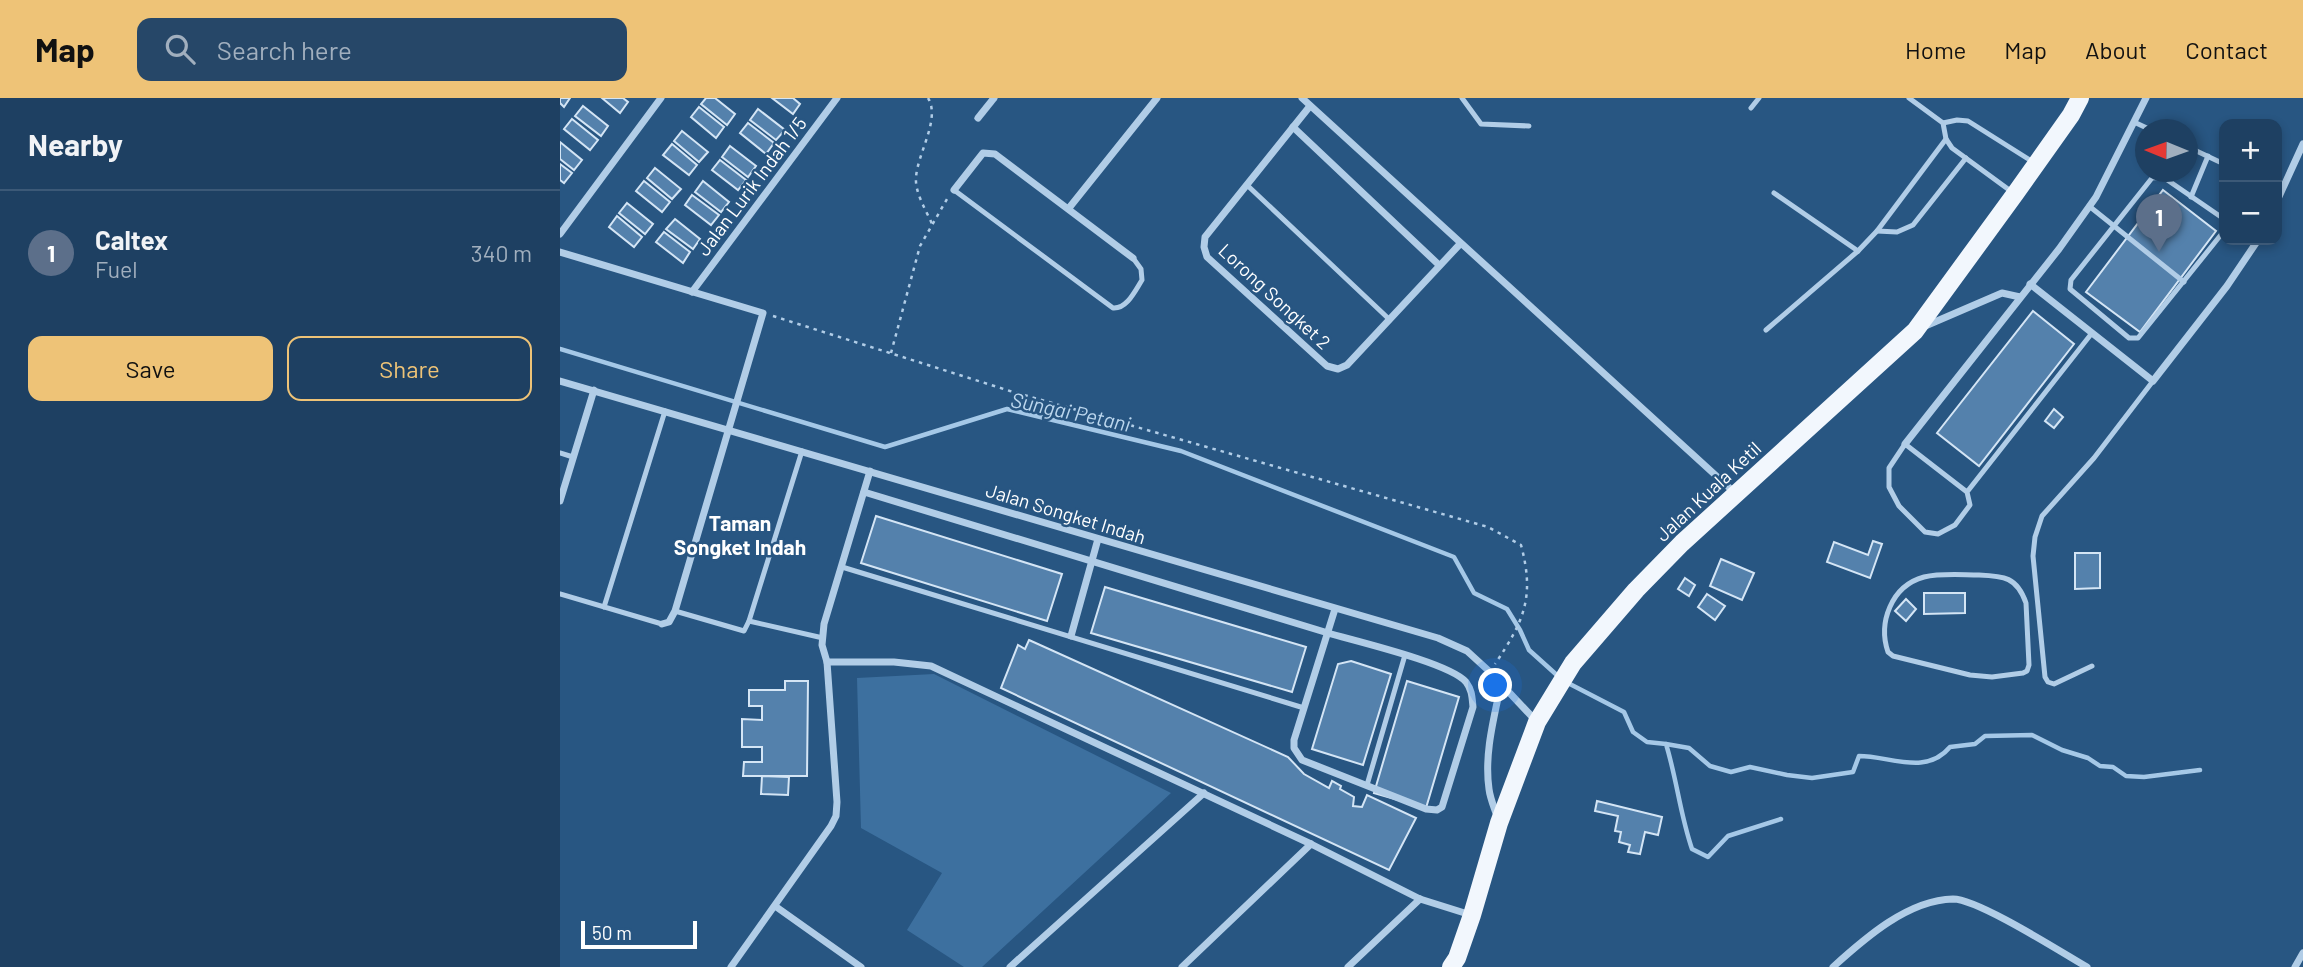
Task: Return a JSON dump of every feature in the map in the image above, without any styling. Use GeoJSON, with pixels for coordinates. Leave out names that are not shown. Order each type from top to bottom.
{"type":"FeatureCollection","features":[{"type":"Feature","properties":{"kind":"main road","name":"Jalan Kuala Ketil"},"geometry":{"type":"LineString","coordinates":[[1451,967],[1457,958],[1499,823],[1537,722],[1573,663],[1636,590],[1736,493],[1915,331],[2071,115],[2080,98]]}},
{"type":"Feature","properties":{"kind":"street"},"geometry":{"type":"LineString","coordinates":[[560,234],[661,98]]}},
{"type":"Feature","properties":{"kind":"street","name":"Jalan Lurik Indah 1/5"},"geometry":{"type":"LineString","coordinates":[[692,292],[836,98]]}},
{"type":"Feature","properties":{"kind":"street"},"geometry":{"type":"LineString","coordinates":[[978,118],[994,98]]}},
{"type":"Feature","properties":{"kind":"street"},"geometry":{"type":"LineString","coordinates":[[1069,208],[1157,98]]}},
{"type":"Feature","properties":{"kind":"street"},"geometry":{"type":"LineString","coordinates":[[1301,98],[1736,493]]}},
{"type":"Feature","properties":{"kind":"street"},"geometry":{"type":"LineString","coordinates":[[1905,444],[2059,249],[2096,197],[2146,98]]}},
{"type":"Feature","properties":{"kind":"street","name":"Lorong Songket 2"},"geometry":{"type":"LineString","coordinates":[[1310,106],[1205,237],[1207,257],[1327,366],[1338,369],[1347,365],[1390,320]]}},
{"type":"Feature","properties":{"kind":"street"},"geometry":{"type":"LineString","coordinates":[[1293,127],[1439,265]]}},
{"type":"Feature","properties":{"kind":"street"},"geometry":{"type":"LineString","coordinates":[[2282,183],[2303,144]]}},
{"type":"Feature","properties":{"kind":"street"},"geometry":{"type":"LineString","coordinates":[[954,190],[977,158],[983,153],[995,154],[1133,258]]}},
{"type":"Feature","properties":{"kind":"street"},"geometry":{"type":"LineString","coordinates":[[1390,320],[1460,244]]}},
{"type":"Feature","properties":{"kind":"street"},"geometry":{"type":"LineString","coordinates":[[2030,284],[2153,381],[2227,286],[2253,245]]}},
{"type":"Feature","properties":{"kind":"street"},"geometry":{"type":"LineString","coordinates":[[560,252],[763,313],[675,611],[669,622],[662,624]]}},
{"type":"Feature","properties":{"kind":"street"},"geometry":{"type":"LineString","coordinates":[[1915,331],[2002,293],[2020,297]]}},
{"type":"Feature","properties":{"kind":"street","name":"Jalan Songket Indah"},"geometry":{"type":"LineString","coordinates":[[560,381],[1438,638],[1467,651],[1537,722]]}},
{"type":"Feature","properties":{"kind":"street"},"geometry":{"type":"LineString","coordinates":[[560,501],[594,390]]}},
{"type":"Feature","properties":{"kind":"street"},"geometry":{"type":"LineString","coordinates":[[730,967],[836,816],[824,624],[870,471]]}},
{"type":"Feature","properties":{"kind":"street"},"geometry":{"type":"LineString","coordinates":[[864,492],[1328,633],[1405,655],[1456,673],[1472,692],[1473,708],[1442,807],[1437,810],[1426,809],[1302,760],[1297,754],[1294,740],[1328,633],[1335,609]]}},
{"type":"Feature","properties":{"kind":"street"},"geometry":{"type":"LineString","coordinates":[[1071,636],[1098,539]]}},
{"type":"Feature","properties":{"kind":"street"},"geometry":{"type":"LineString","coordinates":[[827,662],[894,662],[931,666],[1204,793],[1420,899],[1472,915]]}},
{"type":"Feature","properties":{"kind":"street"},"geometry":{"type":"LineString","coordinates":[[1499,823],[1489,791],[1488,764],[1501,684]]}},
{"type":"Feature","properties":{"kind":"street"},"geometry":{"type":"LineString","coordinates":[[1010,967],[1204,793]]}},
{"type":"Feature","properties":{"kind":"street"},"geometry":{"type":"LineString","coordinates":[[1182,967],[1311,844]]}},
{"type":"Feature","properties":{"kind":"street"},"geometry":{"type":"LineString","coordinates":[[1348,967],[1420,899]]}},
{"type":"Feature","properties":{"kind":"street"},"geometry":{"type":"LineString","coordinates":[[1833,967],[1876,931],[1907,913],[1930,903],[1955,899],[1978,906],[2087,967]]}},
{"type":"Feature","properties":{"kind":"street"},"geometry":{"type":"LineString","coordinates":[[775,906],[861,967]]}},
{"type":"Feature","properties":{"kind":"street"},"geometry":{"type":"LineString","coordinates":[[2295,967],[2303,953]]}},
{"type":"Feature","properties":{"kind":"lane"},"geometry":{"type":"LineString","coordinates":[[1462,98],[1481,124],[1529,126]]}},
{"type":"Feature","properties":{"kind":"lane"},"geometry":{"type":"LineString","coordinates":[[1751,108],[1759,98]]}},
{"type":"Feature","properties":{"kind":"lane"},"geometry":{"type":"LineString","coordinates":[[1909,98],[1943,123],[1946,139],[1952,148],[2015,194]]}},
{"type":"Feature","properties":{"kind":"lane"},"geometry":{"type":"LineString","coordinates":[[1943,123],[1968,121],[2036,164]]}},
{"type":"Feature","properties":{"kind":"lane"},"geometry":{"type":"LineString","coordinates":[[1766,330],[1858,251],[1946,139]]}},
{"type":"Feature","properties":{"kind":"lane"},"geometry":{"type":"LineString","coordinates":[[2198,151],[2219,161]]}},
{"type":"Feature","properties":{"kind":"lane"},"geometry":{"type":"LineString","coordinates":[[2192,197],[2208,156]]}},
{"type":"Feature","properties":{"kind":"lane"},"geometry":{"type":"LineString","coordinates":[[1877,230],[1897,232],[1913,225],[1966,158]]}},
{"type":"Feature","properties":{"kind":"lane"},"geometry":{"type":"LineString","coordinates":[[2219,216],[2163,177],[2152,178],[2070,284],[2073,293],[2129,338],[2138,338],[2219,237]]}},
{"type":"Feature","properties":{"kind":"lane"},"geometry":{"type":"LineString","coordinates":[[1248,186],[1390,320]]}},
{"type":"Feature","properties":{"kind":"lane"},"geometry":{"type":"LineString","coordinates":[[954,190],[1113,308],[1124,306],[1143,280],[1141,270],[1133,258]]}},
{"type":"Feature","properties":{"kind":"lane"},"geometry":{"type":"LineString","coordinates":[[1774,193],[1858,251]]}},
{"type":"Feature","properties":{"kind":"lane"},"geometry":{"type":"LineString","coordinates":[[2089,206],[2184,282]]}},
{"type":"Feature","properties":{"kind":"lane"},"geometry":{"type":"LineString","coordinates":[[1967,492],[2092,332]]}},
{"type":"Feature","properties":{"kind":"lane"},"geometry":{"type":"LineString","coordinates":[[2092,666],[2054,684],[2048,682],[2045,677],[2034,556],[2035,537],[2042,516],[2095,458],[2153,381]]}},
{"type":"Feature","properties":{"kind":"lane"},"geometry":{"type":"LineString","coordinates":[[604,607],[665,411]]}},
{"type":"Feature","properties":{"kind":"lane"},"geometry":{"type":"LineString","coordinates":[[1905,444],[1967,492],[1970,505],[1955,526],[1938,534],[1925,532],[1899,506],[1889,487],[1889,468],[1905,444]]}},
{"type":"Feature","properties":{"kind":"lane"},"geometry":{"type":"LineString","coordinates":[[675,611],[744,631],[802,451]]}},
{"type":"Feature","properties":{"kind":"lane"},"geometry":{"type":"LineString","coordinates":[[560,453],[573,457]]}},
{"type":"Feature","properties":{"kind":"lane"},"geometry":{"type":"LineString","coordinates":[[842,566],[1304,708]]}},
{"type":"Feature","properties":{"kind":"lane"},"geometry":{"type":"LineString","coordinates":[[2000,575],[2017,586],[2026,603],[2029,665],[2023,673],[1992,677],[1970,675],[1892,656],[1888,652],[1885,624],[1888,610],[1895,597],[1907,586],[1926,576],[2000,575]]}},
{"type":"Feature","properties":{"kind":"lane"},"geometry":{"type":"LineString","coordinates":[[560,594],[662,624]]}},
{"type":"Feature","properties":{"kind":"lane"},"geometry":{"type":"LineString","coordinates":[[2026,603],[2038,603]]}},
{"type":"Feature","properties":{"kind":"lane"},"geometry":{"type":"LineString","coordinates":[[749,621],[823,638]]}},
{"type":"Feature","properties":{"kind":"lane"},"geometry":{"type":"LineString","coordinates":[[1367,785],[1405,655]]}},
{"type":"Feature","properties":{"kind":"path"},"geometry":{"type":"LineString","coordinates":[[928,98],[932,112],[916,177],[920,198],[932,224]]}},
{"type":"Feature","properties":{"kind":"path"},"geometry":{"type":"LineString","coordinates":[[891,353],[920,246],[954,190]]}},
{"type":"Feature","properties":{"kind":"path"},"geometry":{"type":"LineString","coordinates":[[763,313],[1010,391],[1488,527],[1521,545],[1528,591],[1521,620],[1490,672]]}},
{"type":"Feature","properties":{"kind":"shaded area"},"geometry":{"type":"Polygon","coordinates":[[[934,674],[1171,793],[982,967],[964,967],[907,930],[942,873],[861,828],[857,678],[934,674]]]}},
{"type":"Feature","properties":{"kind":"building"},"geometry":{"type":"Polygon","coordinates":[[[560,98],[570,98],[564,107],[560,98]]]}},
{"type":"Feature","properties":{"kind":"building"},"geometry":{"type":"Polygon","coordinates":[[[602,98],[623,98],[628,102],[620,113],[602,98]]]}},
{"type":"Feature","properties":{"kind":"building"},"geometry":{"type":"Polygon","coordinates":[[[706,98],[715,98],[735,114],[727,125],[701,104],[706,98]]]}},
{"type":"Feature","properties":{"kind":"building"},"geometry":{"type":"Polygon","coordinates":[[[772,98],[793,98],[800,104],[793,114],[772,98]]]}},
{"type":"Feature","properties":{"kind":"building"},"geometry":{"type":"Polygon","coordinates":[[[583,106],[608,126],[601,136],[575,116],[583,106]]]}},
{"type":"Feature","properties":{"kind":"building"},"geometry":{"type":"Polygon","coordinates":[[[699,107],[724,127],[716,138],[691,117],[699,107]]]}},
{"type":"Feature","properties":{"kind":"building"},"geometry":{"type":"Polygon","coordinates":[[[758,109],[785,130],[776,140],[750,120],[758,109]]]}},
{"type":"Feature","properties":{"kind":"building"},"geometry":{"type":"Polygon","coordinates":[[[572,119],[598,140],[590,150],[564,129],[572,119]]]}},
{"type":"Feature","properties":{"kind":"building"},"geometry":{"type":"Polygon","coordinates":[[[748,123],[774,143],[766,154],[740,133],[748,123]]]}},
{"type":"Feature","properties":{"kind":"building"},"geometry":{"type":"Polygon","coordinates":[[[682,131],[708,152],[699,162],[674,141],[682,131]]]}},
{"type":"Feature","properties":{"kind":"building"},"geometry":{"type":"Polygon","coordinates":[[[560,142],[582,160],[574,170],[560,159],[560,142]]]}},
{"type":"Feature","properties":{"kind":"building"},"geometry":{"type":"Polygon","coordinates":[[[672,144],[697,165],[689,175],[663,155],[672,144]]]}},
{"type":"Feature","properties":{"kind":"building"},"geometry":{"type":"Polygon","coordinates":[[[730,146],[756,166],[748,177],[722,157],[730,146]]]}},
{"type":"Feature","properties":{"kind":"building"},"geometry":{"type":"Polygon","coordinates":[[[720,160],[746,180],[738,190],[712,170],[720,160]]]}},
{"type":"Feature","properties":{"kind":"building"},"geometry":{"type":"Polygon","coordinates":[[[560,164],[572,173],[564,183],[560,180],[560,164]]]}},
{"type":"Feature","properties":{"kind":"building"},"geometry":{"type":"Polygon","coordinates":[[[655,168],[681,189],[672,199],[647,178],[655,168]]]}},
{"type":"Feature","properties":{"kind":"building"},"geometry":{"type":"Polygon","coordinates":[[[644,181],[670,202],[662,212],[636,191],[644,181]]]}},
{"type":"Feature","properties":{"kind":"building"},"geometry":{"type":"Polygon","coordinates":[[[703,181],[729,202],[721,212],[695,192],[703,181]]]}},
{"type":"Feature","properties":{"kind":"building"},"geometry":{"type":"Polygon","coordinates":[[[2163,190],[2216,231],[2140,332],[2086,292],[2163,190]]]}},
{"type":"Feature","properties":{"kind":"building"},"geometry":{"type":"Polygon","coordinates":[[[692,195],[719,215],[711,225],[685,205],[692,195]]]}},
{"type":"Feature","properties":{"kind":"building"},"geometry":{"type":"Polygon","coordinates":[[[627,203],[653,224],[645,234],[619,213],[627,203]]]}},
{"type":"Feature","properties":{"kind":"building"},"geometry":{"type":"Polygon","coordinates":[[[617,216],[642,237],[634,247],[609,227],[617,216]]]}},
{"type":"Feature","properties":{"kind":"building"},"geometry":{"type":"Polygon","coordinates":[[[675,219],[700,239],[693,249],[666,229],[675,219]]]}},
{"type":"Feature","properties":{"kind":"building"},"geometry":{"type":"Polygon","coordinates":[[[664,232],[690,252],[683,263],[656,242],[664,232]]]}},
{"type":"Feature","properties":{"kind":"building"},"geometry":{"type":"Polygon","coordinates":[[[2033,311],[2074,344],[1979,466],[1937,433],[2033,311]]]}},
{"type":"Feature","properties":{"kind":"building"},"geometry":{"type":"Polygon","coordinates":[[[2054,409],[2063,417],[2054,428],[2045,421],[2054,409]]]}},
{"type":"Feature","properties":{"kind":"building"},"geometry":{"type":"Polygon","coordinates":[[[876,516],[1062,574],[1047,621],[861,563],[876,516]]]}},
{"type":"Feature","properties":{"kind":"building"},"geometry":{"type":"Polygon","coordinates":[[[1873,541],[1882,544],[1870,578],[1827,562],[1834,542],[1868,555],[1873,541]]]}},
{"type":"Feature","properties":{"kind":"building"},"geometry":{"type":"Polygon","coordinates":[[[2075,553],[2100,553],[2100,588],[2075,589],[2075,553]]]}},
{"type":"Feature","properties":{"kind":"building"},"geometry":{"type":"Polygon","coordinates":[[[1721,559],[1754,573],[1742,600],[1710,586],[1721,559]]]}},
{"type":"Feature","properties":{"kind":"building"},"geometry":{"type":"Polygon","coordinates":[[[1685,578],[1695,585],[1689,596],[1678,589],[1685,578]]]}},
{"type":"Feature","properties":{"kind":"building"},"geometry":{"type":"Polygon","coordinates":[[[1105,587],[1306,647],[1292,692],[1091,633],[1105,587]]]}},
{"type":"Feature","properties":{"kind":"building"},"geometry":{"type":"Polygon","coordinates":[[[1924,593],[1965,593],[1965,613],[1924,614],[1924,593]]]}},
{"type":"Feature","properties":{"kind":"building"},"geometry":{"type":"Polygon","coordinates":[[[1707,594],[1725,606],[1715,620],[1698,607],[1707,594]]]}},
{"type":"Feature","properties":{"kind":"building"},"geometry":{"type":"Polygon","coordinates":[[[1906,599],[1916,609],[1906,621],[1895,611],[1906,599]]]}},
{"type":"Feature","properties":{"kind":"building"},"geometry":{"type":"Polygon","coordinates":[[[1029,640],[1288,757],[1304,774],[1329,788],[1332,781],[1341,786],[1340,789],[1354,797],[1353,806],[1362,807],[1367,795],[1416,818],[1389,870],[1001,688],[1018,645],[1025,649],[1029,640]]]}},
{"type":"Feature","properties":{"kind":"building"},"geometry":{"type":"Polygon","coordinates":[[[1351,661],[1391,674],[1363,765],[1312,749],[1338,664],[1351,661]]]}},
{"type":"Feature","properties":{"kind":"building"},"geometry":{"type":"Polygon","coordinates":[[[785,681],[808,681],[807,776],[743,776],[744,762],[762,762],[762,747],[742,747],[742,719],[762,720],[762,706],[749,706],[749,690],[785,690],[785,681]]]}},
{"type":"Feature","properties":{"kind":"building"},"geometry":{"type":"Polygon","coordinates":[[[1407,681],[1459,697],[1426,808],[1374,793],[1407,681]]]}},
{"type":"Feature","properties":{"kind":"building"},"geometry":{"type":"Polygon","coordinates":[[[762,776],[789,777],[788,795],[761,794],[762,776]]]}},
{"type":"Feature","properties":{"kind":"building"},"geometry":{"type":"Polygon","coordinates":[[[1597,801],[1662,817],[1658,835],[1645,832],[1640,854],[1628,852],[1630,845],[1619,842],[1621,832],[1615,831],[1618,816],[1595,811],[1597,801]]]}},
{"type":"Feature","properties":{"kind":"waterway","name":"Sungai Petani"},"geometry":{"type":"LineString","coordinates":[[560,349],[885,447],[1007,409],[1181,451],[1454,557],[1474,593],[1507,609],[1529,650],[1559,677]]}},
{"type":"Feature","properties":{"kind":"waterway"},"geometry":{"type":"LineString","coordinates":[[1566,682],[1624,712],[1633,732],[1647,742],[1666,744],[1692,849],[1708,857],[1728,836],[1781,819]]}},
{"type":"Feature","properties":{"kind":"waterway"},"geometry":{"type":"LineString","coordinates":[[1666,744],[1689,748],[1710,766],[1731,772],[1750,767],[1812,778],[1853,772],[1859,756],[1919,763],[1940,756],[1950,747],[1975,744],[1985,736],[2032,735],[2062,750],[2088,758],[2100,766],[2113,767],[2126,776],[2144,777],[2200,770]]}},
{"type":"Feature","properties":{"kind":"place","name":"Caltex"},"geometry":{"type":"Point","coordinates":[2159,252]}},
{"type":"Feature","properties":{"kind":"district","name":"Taman Songket Indah"},"geometry":{"type":"Point","coordinates":[740,534]}}]}
